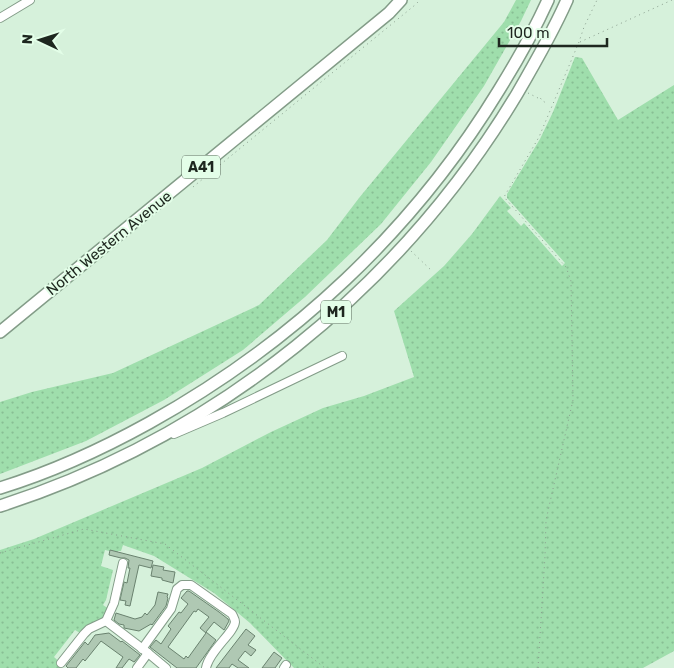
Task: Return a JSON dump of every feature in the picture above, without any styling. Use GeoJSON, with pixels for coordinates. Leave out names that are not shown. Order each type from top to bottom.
{"type":"FeatureCollection","features":[{"type":"Feature","properties":{"kind":"highway","name":"North Western Avenue"},"geometry":{"type":"LineString","coordinates":[[0,332],[389,13],[401,0]]}},
{"type":"Feature","properties":{"kind":"highway","name":"M1"},"geometry":{"type":"LineString","coordinates":[[0,488],[92,452],[171,410],[225,377],[270,345],[334,291],[354,273],[406,218],[453,160],[473,132],[512,69],[530,38],[548,0]]}},
{"type":"Feature","properties":{"kind":"highway","name":"M1"},"geometry":{"type":"LineString","coordinates":[[0,506],[42,492],[106,465],[180,426],[216,404],[281,358],[367,284],[443,200],[487,141],[527,78],[567,0]]}},
{"type":"Feature","properties":{"kind":"street"},"geometry":{"type":"LineString","coordinates":[[0,18],[30,0]]}},
{"type":"Feature","properties":{"kind":"street"},"geometry":{"type":"LineString","coordinates":[[143,446],[222,413],[342,356]]}},
{"type":"Feature","properties":{"kind":"street"},"geometry":{"type":"LineString","coordinates":[[61,663],[89,629],[106,621],[114,603],[123,563]]}},
{"type":"Feature","properties":{"kind":"street"},"geometry":{"type":"LineString","coordinates":[[137,668],[145,651],[172,609],[176,592],[179,587],[185,585],[192,585],[232,614],[234,619],[235,624],[209,657],[206,668]]}},
{"type":"Feature","properties":{"kind":"street"},"geometry":{"type":"LineString","coordinates":[[106,621],[166,668]]}},
{"type":"Feature","properties":{"kind":"path"},"geometry":{"type":"LineString","coordinates":[[538,668],[546,520],[572,400],[571,290],[566,267],[504,197],[539,137],[597,0]]}},
{"type":"Feature","properties":{"kind":"path"},"geometry":{"type":"LineString","coordinates":[[579,42],[672,0]]}},
{"type":"Feature","properties":{"kind":"path"},"geometry":{"type":"LineString","coordinates":[[531,95],[544,100],[546,103]]}},
{"type":"Feature","properties":{"kind":"path"},"geometry":{"type":"LineString","coordinates":[[404,245],[432,271]]}},
{"type":"Feature","properties":{"kind":"path"},"geometry":{"type":"LineString","coordinates":[[0,554],[84,529],[165,544],[324,668]]}},
{"type":"Feature","properties":{"kind":"green space"},"geometry":{"type":"Polygon","coordinates":[[[516,0],[531,0],[484,86],[431,162],[381,224],[305,297],[243,350],[164,400],[86,441],[0,474],[0,402],[32,392],[113,373],[259,305],[327,240],[359,198],[504,22],[516,0]]]}},
{"type":"Feature","properties":{"kind":"green space"},"geometry":{"type":"Polygon","coordinates":[[[575,57],[582,58],[618,120],[674,85],[674,651],[643,668],[294,668],[250,623],[214,593],[154,556],[123,545],[118,553],[105,550],[101,566],[113,570],[106,600],[103,605],[109,609],[101,619],[81,633],[75,630],[54,657],[63,665],[61,668],[0,668],[0,550],[34,539],[202,468],[271,432],[323,408],[364,396],[414,377],[394,311],[444,266],[472,234],[500,196],[511,208],[507,211],[521,226],[524,223],[562,266],[565,263],[507,198],[507,194],[540,139],[575,57]]]}},
{"type":"Feature","properties":{"kind":"building"},"geometry":{"type":"Polygon","coordinates":[[[110,550],[153,561],[151,568],[139,565],[130,606],[125,605],[126,601],[120,600],[124,582],[127,583],[130,568],[128,568],[129,560],[109,555],[110,550]]]}},
{"type":"Feature","properties":{"kind":"building"},"geometry":{"type":"Polygon","coordinates":[[[153,565],[164,567],[163,570],[175,572],[173,583],[151,576],[153,565]]]}},
{"type":"Feature","properties":{"kind":"building"},"geometry":{"type":"Polygon","coordinates":[[[189,591],[229,621],[224,630],[214,622],[206,632],[216,640],[196,668],[177,668],[150,647],[156,640],[161,644],[171,629],[168,626],[188,604],[181,598],[189,591]],[[198,609],[196,612],[194,611],[168,647],[184,659],[186,656],[188,658],[206,633],[200,628],[209,617],[198,609]]]}},
{"type":"Feature","properties":{"kind":"building"},"geometry":{"type":"Polygon","coordinates":[[[158,592],[168,594],[168,598],[166,606],[152,625],[139,631],[124,628],[124,625],[114,620],[116,613],[135,619],[142,617],[145,613],[147,615],[155,605],[158,592]]]}},
{"type":"Feature","properties":{"kind":"building"},"geometry":{"type":"Polygon","coordinates":[[[246,629],[255,636],[248,645],[256,650],[251,656],[245,651],[238,660],[249,668],[238,668],[232,664],[229,668],[216,668],[246,629]]]}},
{"type":"Feature","properties":{"kind":"building"},"geometry":{"type":"Polygon","coordinates":[[[109,633],[140,655],[134,662],[129,659],[122,668],[116,668],[123,657],[101,641],[85,661],[83,659],[76,668],[68,668],[66,666],[85,642],[88,645],[95,635],[109,633]]]}},
{"type":"Feature","properties":{"kind":"building"},"geometry":{"type":"Polygon","coordinates":[[[274,652],[282,658],[275,668],[262,668],[274,652]]]}}]}
